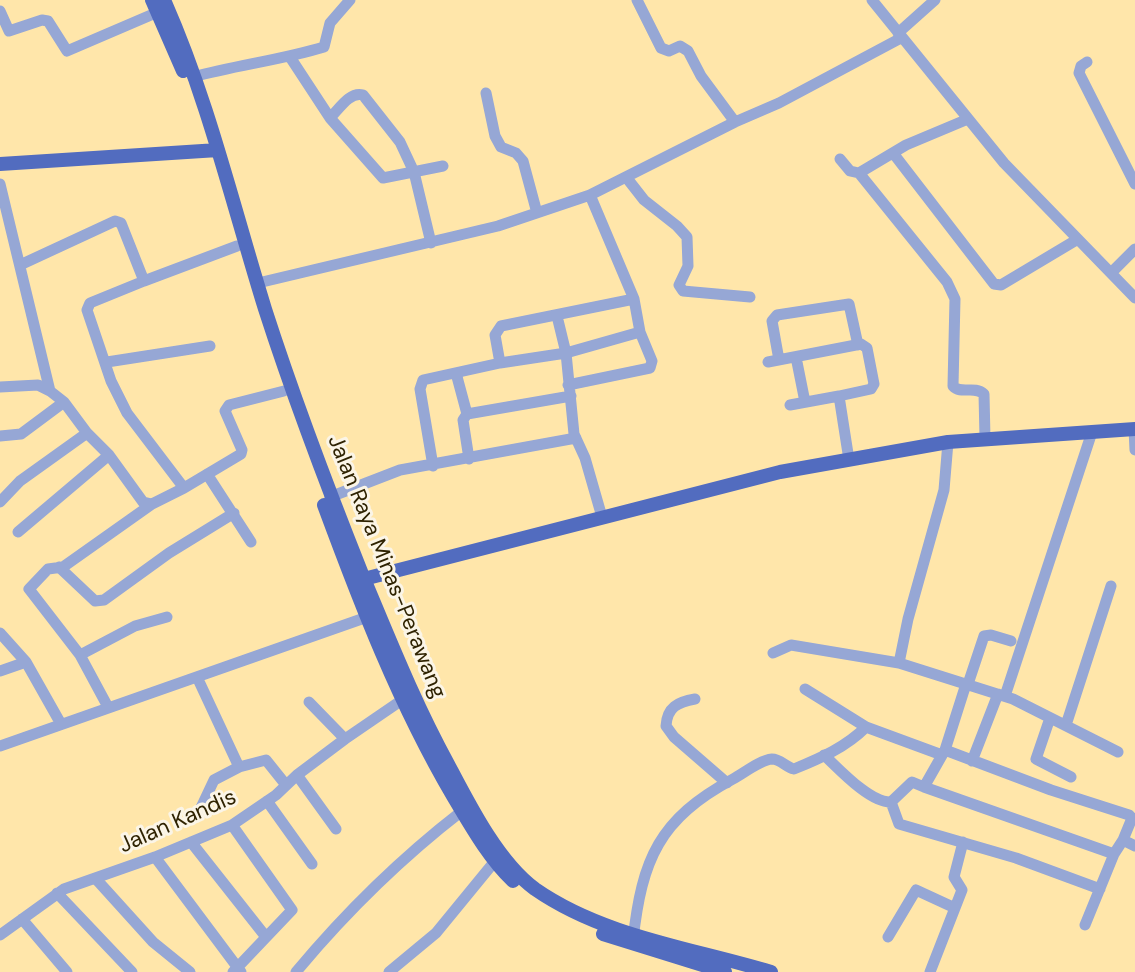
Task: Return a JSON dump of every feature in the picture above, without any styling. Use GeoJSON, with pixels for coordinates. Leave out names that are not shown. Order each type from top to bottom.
{"type":"FeatureCollection","features":[{"type":"Feature","properties":{"kind":"main road","name":"Jalan Raya Minas-Perawang"},"geometry":{"type":"LineString","coordinates":[[158,4],[193,77],[237,246],[284,391],[359,580]]}},
{"type":"Feature","properties":{"kind":"main road","name":"Jalan Raya Minas-Perawang"},"geometry":{"type":"LineString","coordinates":[[158,4],[213,151],[296,403],[402,700],[462,811],[506,874],[530,895],[593,929],[771,972]]}},
{"type":"Feature","properties":{"kind":"main road"},"geometry":{"type":"LineString","coordinates":[[0,164],[213,151]]}},
{"type":"Feature","properties":{"kind":"main road"},"geometry":{"type":"LineString","coordinates":[[359,580],[780,472],[948,442],[1134,429]]}},
{"type":"Feature","properties":{"kind":"main road","name":"Jalan Raya Minas-Perawang"},"geometry":{"type":"LineString","coordinates":[[372,616],[465,795],[515,870],[536,889],[563,905],[700,968],[725,972]]}},
{"type":"Feature","properties":{"kind":"street"},"geometry":{"type":"LineString","coordinates":[[193,77],[324,47],[330,23],[350,0]]}},
{"type":"Feature","properties":{"kind":"street"},"geometry":{"type":"LineString","coordinates":[[637,0],[661,48],[669,51],[680,46],[688,51],[701,76],[735,122]]}},
{"type":"Feature","properties":{"kind":"street"},"geometry":{"type":"LineString","coordinates":[[872,0],[1004,163],[1135,298]]}},
{"type":"Feature","properties":{"kind":"street"},"geometry":{"type":"LineString","coordinates":[[258,283],[431,243],[590,195],[779,103],[900,36],[935,0]]}},
{"type":"Feature","properties":{"kind":"street"},"geometry":{"type":"LineString","coordinates":[[0,11],[2,26],[9,31],[42,20],[48,21],[67,51],[158,4]]}},
{"type":"Feature","properties":{"kind":"street"},"geometry":{"type":"LineString","coordinates":[[290,57],[330,118],[379,176],[387,179],[443,166]]}},
{"type":"Feature","properties":{"kind":"street"},"geometry":{"type":"LineString","coordinates":[[1087,62],[1081,66],[1079,73],[1135,184]]}},
{"type":"Feature","properties":{"kind":"street"},"geometry":{"type":"LineString","coordinates":[[486,93],[495,136],[501,147],[516,153],[523,161],[537,213]]}},
{"type":"Feature","properties":{"kind":"street"},"geometry":{"type":"LineString","coordinates":[[330,118],[353,95],[363,95],[400,142],[414,172],[431,243]]}},
{"type":"Feature","properties":{"kind":"street"},"geometry":{"type":"LineString","coordinates":[[859,173],[893,153],[968,119]]}},
{"type":"Feature","properties":{"kind":"street"},"geometry":{"type":"LineString","coordinates":[[893,153],[994,284],[1001,285],[1078,239]]}},
{"type":"Feature","properties":{"kind":"street"},"geometry":{"type":"LineString","coordinates":[[840,159],[850,171],[859,173],[951,291],[955,299],[953,386],[984,394],[985,438]]}},
{"type":"Feature","properties":{"kind":"street"},"geometry":{"type":"LineString","coordinates":[[626,177],[644,200],[687,237],[688,266],[679,285],[683,291],[750,297]]}},
{"type":"Feature","properties":{"kind":"street"},"geometry":{"type":"LineString","coordinates":[[0,184],[5,226],[20,265],[50,391]]}},
{"type":"Feature","properties":{"kind":"street"},"geometry":{"type":"LineString","coordinates":[[469,459],[463,420],[467,414],[650,368],[652,361],[640,332],[634,299],[590,195]]}},
{"type":"Feature","properties":{"kind":"street"},"geometry":{"type":"LineString","coordinates":[[20,265],[118,222],[144,281]]}},
{"type":"Feature","properties":{"kind":"street"},"geometry":{"type":"LineString","coordinates":[[184,488],[127,413],[111,381],[87,310],[88,305],[237,246]]}},
{"type":"Feature","properties":{"kind":"street"},"geometry":{"type":"LineString","coordinates":[[1111,273],[1135,249]]}},
{"type":"Feature","properties":{"kind":"street"},"geometry":{"type":"LineString","coordinates":[[500,363],[495,335],[507,324],[634,299]]}},
{"type":"Feature","properties":{"kind":"street"},"geometry":{"type":"LineString","coordinates":[[790,405],[871,389],[874,384],[867,348],[858,345],[774,361],[772,321],[777,315],[849,304],[858,345]]}},
{"type":"Feature","properties":{"kind":"street"},"geometry":{"type":"LineString","coordinates":[[557,316],[566,353],[572,425],[602,517]]}},
{"type":"Feature","properties":{"kind":"street"},"geometry":{"type":"LineString","coordinates":[[433,466],[421,384],[423,380],[500,363],[566,353],[640,332]]}},
{"type":"Feature","properties":{"kind":"street"},"geometry":{"type":"LineString","coordinates":[[107,362],[210,346]]}},
{"type":"Feature","properties":{"kind":"street"},"geometry":{"type":"LineString","coordinates":[[796,357],[805,402]]}},
{"type":"Feature","properties":{"kind":"street"},"geometry":{"type":"LineString","coordinates":[[456,373],[467,414]]}},
{"type":"Feature","properties":{"kind":"street"},"geometry":{"type":"LineString","coordinates":[[0,387],[38,385],[50,391],[64,402],[87,433],[109,455],[143,502],[152,504]]}},
{"type":"Feature","properties":{"kind":"street"},"geometry":{"type":"LineString","coordinates":[[108,707],[80,655],[30,593],[30,585],[48,569],[59,567],[152,504],[241,454],[225,411],[229,405],[284,391]]}},
{"type":"Feature","properties":{"kind":"street"},"geometry":{"type":"LineString","coordinates":[[839,396],[849,460]]}},
{"type":"Feature","properties":{"kind":"street"},"geometry":{"type":"LineString","coordinates":[[0,436],[21,434],[64,402]]}},
{"type":"Feature","properties":{"kind":"street"},"geometry":{"type":"LineString","coordinates":[[1134,429],[1135,450]]}},
{"type":"Feature","properties":{"kind":"street"},"geometry":{"type":"LineString","coordinates":[[972,761],[1002,695],[1092,432]]}},
{"type":"Feature","properties":{"kind":"street"},"geometry":{"type":"LineString","coordinates":[[0,502],[11,488],[87,433]]}},
{"type":"Feature","properties":{"kind":"street"},"geometry":{"type":"LineString","coordinates":[[330,497],[400,470],[576,438]]}},
{"type":"Feature","properties":{"kind":"street"},"geometry":{"type":"LineString","coordinates":[[899,663],[944,490],[948,442]]}},
{"type":"Feature","properties":{"kind":"street"},"geometry":{"type":"LineString","coordinates":[[18,532],[109,455]]}},
{"type":"Feature","properties":{"kind":"street"},"geometry":{"type":"LineString","coordinates":[[207,474],[251,542]]}},
{"type":"Feature","properties":{"kind":"street"},"geometry":{"type":"LineString","coordinates":[[59,567],[95,601],[104,600],[169,553],[234,513]]}},
{"type":"Feature","properties":{"kind":"street"},"geometry":{"type":"LineString","coordinates":[[1066,725],[1111,586]]}},
{"type":"Feature","properties":{"kind":"street"},"geometry":{"type":"LineString","coordinates":[[0,746],[372,616]]}},
{"type":"Feature","properties":{"kind":"street"},"geometry":{"type":"LineString","coordinates":[[80,655],[135,626],[167,617]]}},
{"type":"Feature","properties":{"kind":"street"},"geometry":{"type":"LineString","coordinates":[[0,633],[26,662],[61,724]]}},
{"type":"Feature","properties":{"kind":"street"},"geometry":{"type":"LineString","coordinates":[[924,787],[943,753],[984,636],[1011,641]]}},
{"type":"Feature","properties":{"kind":"street"},"geometry":{"type":"LineString","coordinates":[[773,653],[791,645],[899,663],[1002,695],[1118,752]]}},
{"type":"Feature","properties":{"kind":"street"},"geometry":{"type":"LineString","coordinates":[[0,671],[26,662]]}},
{"type":"Feature","properties":{"kind":"street"},"geometry":{"type":"LineString","coordinates":[[197,677],[239,767]]}},
{"type":"Feature","properties":{"kind":"street"},"geometry":{"type":"LineString","coordinates":[[805,689],[866,727],[1129,815],[1132,818],[1085,925]]}},
{"type":"Feature","properties":{"kind":"street"},"geometry":{"type":"LineString","coordinates":[[695,699],[678,703],[670,709],[666,726],[674,737],[727,783]]}},
{"type":"Feature","properties":{"kind":"street","name":"Jalan Kandis"},"geometry":{"type":"LineString","coordinates":[[0,935],[57,893],[232,825],[402,700]]}},
{"type":"Feature","properties":{"kind":"street"},"geometry":{"type":"LineString","coordinates":[[309,702],[345,739]]}},
{"type":"Feature","properties":{"kind":"street"},"geometry":{"type":"LineString","coordinates":[[1050,718],[1036,759],[1071,777]]}},
{"type":"Feature","properties":{"kind":"street"},"geometry":{"type":"LineString","coordinates":[[633,939],[641,893],[654,850],[662,836],[688,810],[727,783],[769,760],[778,760],[794,769],[852,740],[866,727]]}},
{"type":"Feature","properties":{"kind":"street"},"geometry":{"type":"LineString","coordinates":[[824,755],[850,780],[878,800],[891,802]]}},
{"type":"Feature","properties":{"kind":"street"},"geometry":{"type":"LineString","coordinates":[[197,816],[214,780],[239,767],[266,760],[286,785]]}},
{"type":"Feature","properties":{"kind":"street"},"geometry":{"type":"LineString","coordinates":[[297,775],[336,829]]}},
{"type":"Feature","properties":{"kind":"street"},"geometry":{"type":"LineString","coordinates":[[891,802],[914,781],[1114,854]]}},
{"type":"Feature","properties":{"kind":"street"},"geometry":{"type":"LineString","coordinates":[[267,801],[312,864]]}},
{"type":"Feature","properties":{"kind":"street"},"geometry":{"type":"LineString","coordinates":[[891,802],[899,824],[963,842],[1100,889]]}},
{"type":"Feature","properties":{"kind":"street"},"geometry":{"type":"LineString","coordinates":[[296,972],[381,879],[462,811]]}},
{"type":"Feature","properties":{"kind":"street"},"geometry":{"type":"LineString","coordinates":[[155,857],[237,971],[290,914],[291,908],[232,825]]}},
{"type":"Feature","properties":{"kind":"street"},"geometry":{"type":"LineString","coordinates":[[1123,840],[1135,846]]}},
{"type":"Feature","properties":{"kind":"street"},"geometry":{"type":"LineString","coordinates":[[191,842],[266,937]]}},
{"type":"Feature","properties":{"kind":"street"},"geometry":{"type":"LineString","coordinates":[[930,972],[962,887],[954,877],[963,842]]}},
{"type":"Feature","properties":{"kind":"street"},"geometry":{"type":"LineString","coordinates":[[389,972],[436,933],[495,861]]}},
{"type":"Feature","properties":{"kind":"street"},"geometry":{"type":"LineString","coordinates":[[96,879],[153,942],[191,972]]}},
{"type":"Feature","properties":{"kind":"street"},"geometry":{"type":"LineString","coordinates":[[888,937],[916,890],[955,908]]}},
{"type":"Feature","properties":{"kind":"street"},"geometry":{"type":"LineString","coordinates":[[57,893],[132,972]]}},
{"type":"Feature","properties":{"kind":"street"},"geometry":{"type":"LineString","coordinates":[[22,919],[67,972]]}}]}
